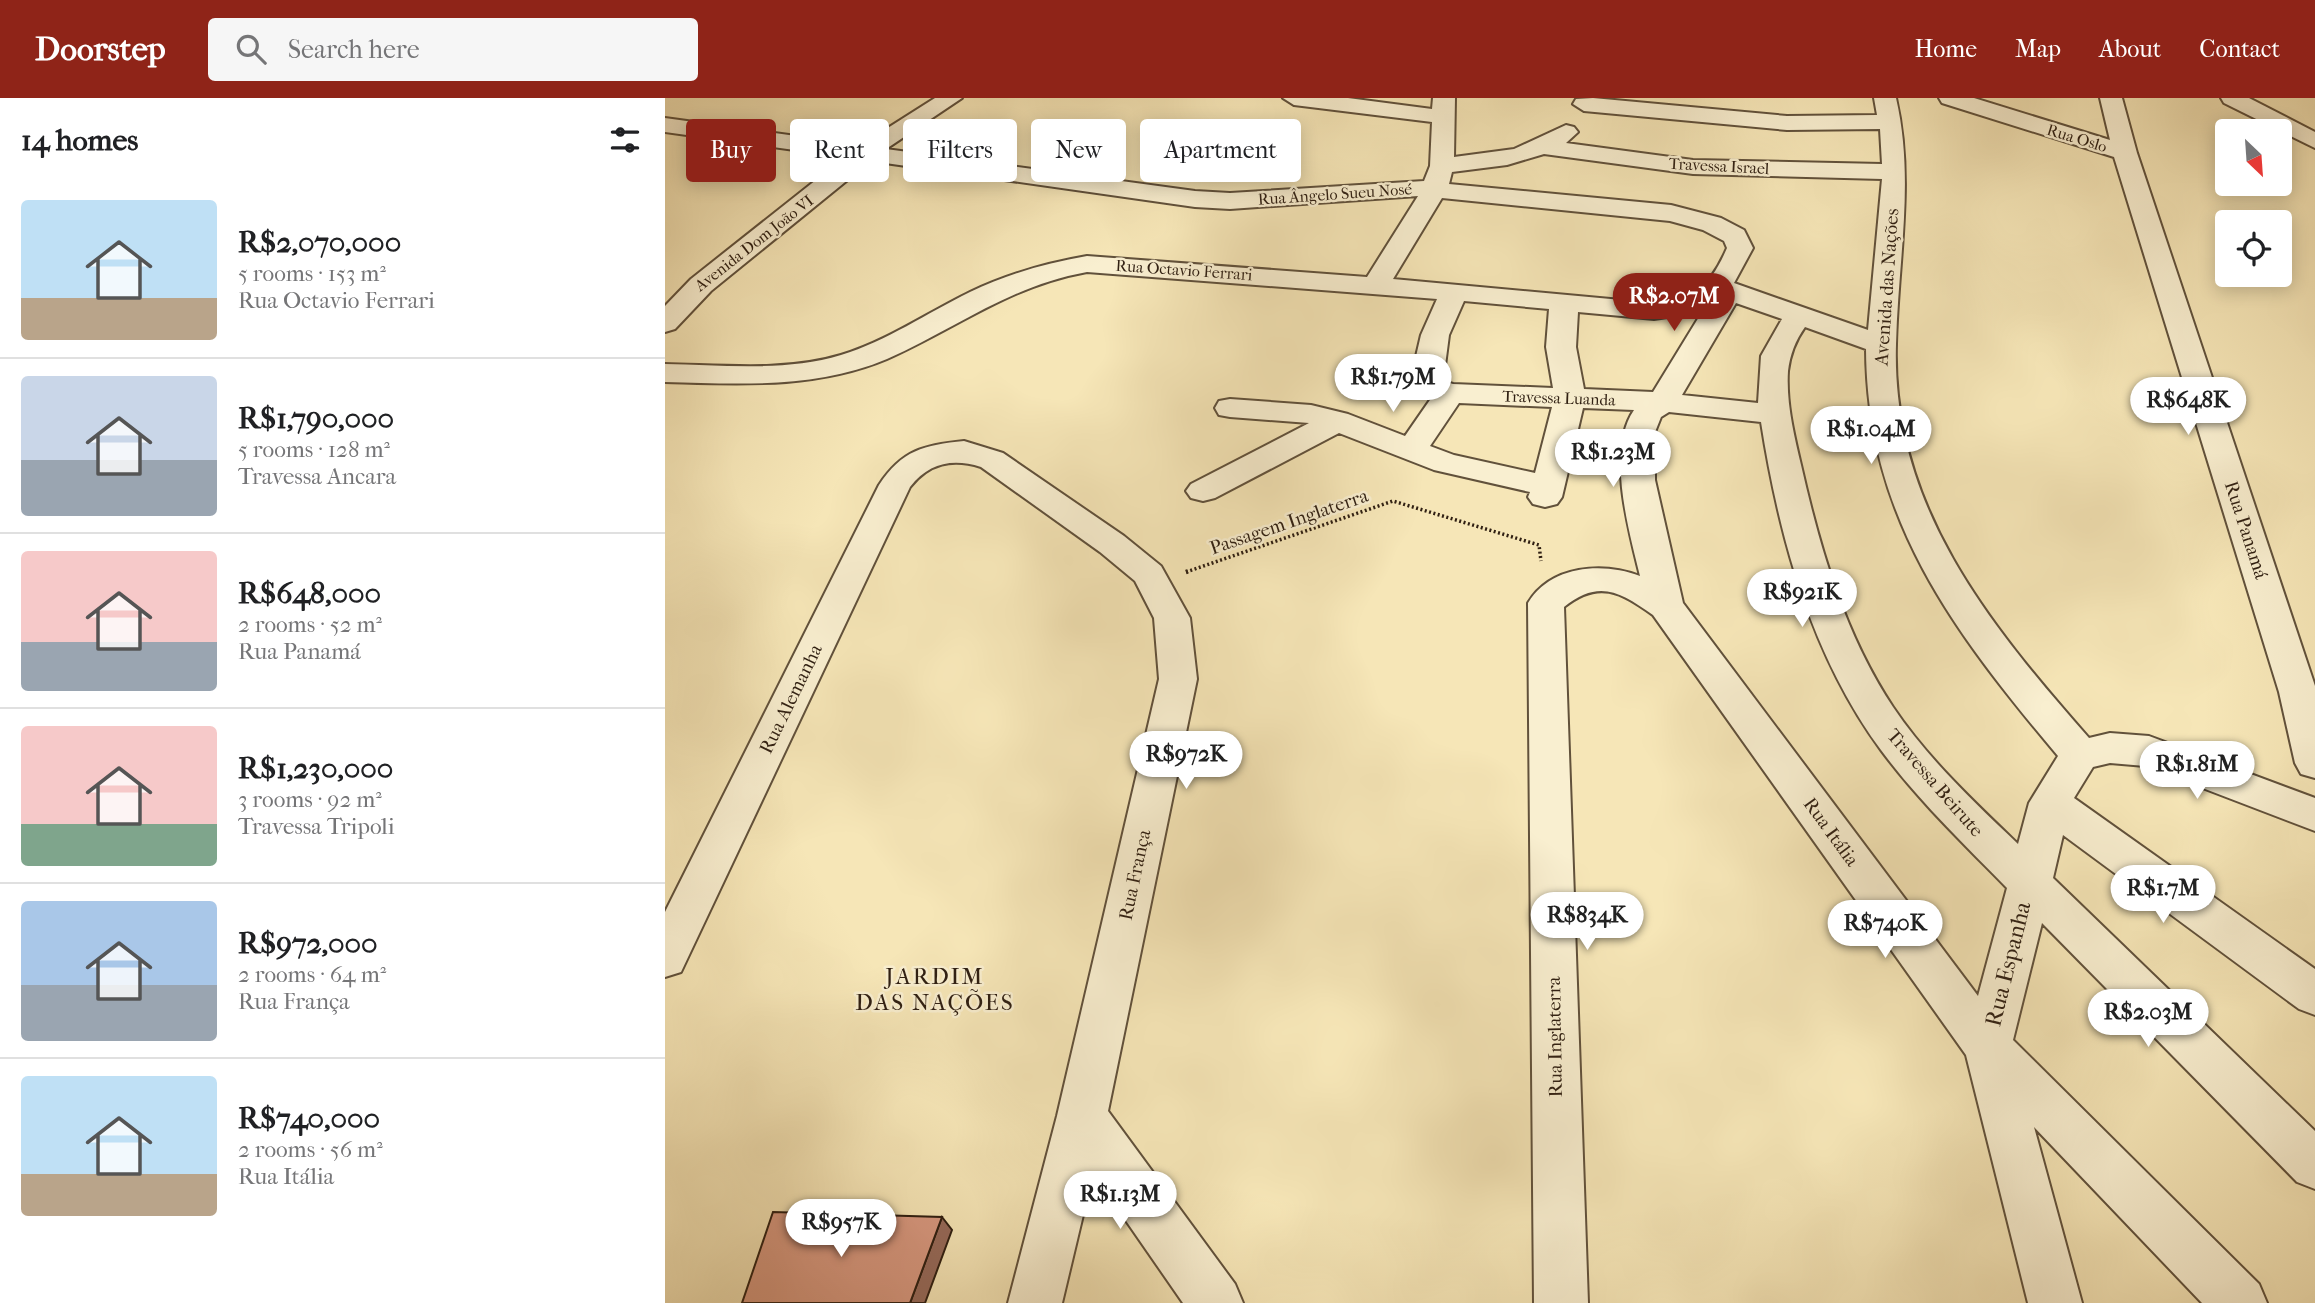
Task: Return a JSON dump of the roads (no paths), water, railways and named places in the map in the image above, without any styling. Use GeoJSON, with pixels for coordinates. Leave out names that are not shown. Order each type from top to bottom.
{"type":"FeatureCollection","features":[{"type":"Feature","properties":{"kind":"street","name":"Avenida Dom João VI"},"geometry":{"type":"LineString","coordinates":[[889,136],[951,98]]}},
{"type":"Feature","properties":{"kind":"street"},"geometry":{"type":"LineString","coordinates":[[1294,98],[1444,107],[1438,178],[1375,286]]}},
{"type":"Feature","properties":{"kind":"street","name":"Rua Oslo"},"geometry":{"type":"LineString","coordinates":[[1950,98],[2125,153]]}},
{"type":"Feature","properties":{"kind":"street","name":"Rua Panamá"},"geometry":{"type":"LineString","coordinates":[[2111,98],[2125,153],[2307,690],[2315,763]]}},
{"type":"Feature","properties":{"kind":"street"},"geometry":{"type":"LineString","coordinates":[[2232,98],[2315,141]]}},
{"type":"Feature","properties":{"kind":"street"},"geometry":{"type":"LineString","coordinates":[[1438,178],[1544,147],[1576,123],[1585,101],[1787,123],[1888,110]]}},
{"type":"Feature","properties":{"kind":"street","name":"Avenida das Nações"},"geometry":{"type":"LineString","coordinates":[[1888,110],[1895,172],[1881,344],[1882,392],[1900,473],[1945,581],[2017,680],[2080,755]]}},
{"type":"Feature","properties":{"kind":"street","name":"Rua Ângelo Sueu Nosé"},"geometry":{"type":"LineString","coordinates":[[665,125],[790,143]]}},
{"type":"Feature","properties":{"kind":"street","name":"Travessa Israel"},"geometry":{"type":"LineString","coordinates":[[1544,147],[1693,167],[1895,172]]}},
{"type":"Feature","properties":{"kind":"street","name":"Rua Ângelo Sueu Nosé"},"geometry":{"type":"LineString","coordinates":[[889,157],[1195,200],[1230,201],[1400,188],[1438,178],[1634,208],[1713,224],[1735,236],[1740,248],[1722,288]]}},
{"type":"Feature","properties":{"kind":"street","name":"Avenida Dom João VI"},"geometry":{"type":"LineString","coordinates":[[665,323],[674,299],[830,182]]}},
{"type":"Feature","properties":{"kind":"street","name":"Rua Octavio Ferrari"},"geometry":{"type":"LineString","coordinates":[[665,373],[757,375],[831,367],[876,352],[1016,279],[1052,268],[1087,264],[1454,292],[1654,311],[1681,309],[1699,303],[1722,288]]}},
{"type":"Feature","properties":{"kind":"street"},"geometry":{"type":"LineString","coordinates":[[1666,606],[1647,534],[1637,458],[1638,434],[1644,417],[1664,402],[1722,288],[1881,344]]}},
{"type":"Feature","properties":{"kind":"street"},"geometry":{"type":"LineString","coordinates":[[1411,450],[1450,393],[1432,387],[1426,378],[1435,335],[1454,292]]}},
{"type":"Feature","properties":{"kind":"street"},"geometry":{"type":"LineString","coordinates":[[1230,408],[1292,411],[1337,421],[1457,466],[1546,492],[1570,398],[1561,347],[1564,304]]}},
{"type":"Feature","properties":{"kind":"street","name":"Travessa Beirute"},"geometry":{"type":"LineString","coordinates":[[1800,314],[1780,344],[1775,358],[1772,381],[1774,414],[1800,537],[1816,588],[1856,677],[1880,718],[1910,759],[2028,884],[2315,1165]]}},
{"type":"Feature","properties":{"kind":"street","name":"Travessa Luanda"},"geometry":{"type":"LineString","coordinates":[[1450,393],[1664,402],[1774,414]]}},
{"type":"Feature","properties":{"kind":"street"},"geometry":{"type":"LineString","coordinates":[[1203,491],[1337,421]]}},
{"type":"Feature","properties":{"kind":"street","name":"Rua França"},"geometry":{"type":"LineString","coordinates":[[933,454],[964,451],[992,460],[1112,544],[1149,574],[1172,618],[1178,679],[1082,1116],[1035,1303]]}},
{"type":"Feature","properties":{"kind":"street","name":"Rua Alemanha"},"geometry":{"type":"LineString","coordinates":[[665,958],[895,485],[908,468],[933,454]]}},
{"type":"Feature","properties":{"kind":"street","name":"Rua Itália"},"geometry":{"type":"LineString","coordinates":[[1546,603],[1573,582],[1595,578],[1622,580],[1642,589],[1666,606],[1988,1046],[2240,1303]]}},
{"type":"Feature","properties":{"kind":"street","name":"Rua Inglaterra"},"geometry":{"type":"LineString","coordinates":[[1546,603],[1561,1303]]}},
{"type":"Feature","properties":{"kind":"street"},"geometry":{"type":"LineString","coordinates":[[2080,755],[2110,748],[2149,751],[2315,816]]}},
{"type":"Feature","properties":{"kind":"street","name":"Rua Espanha"},"geometry":{"type":"LineString","coordinates":[[2055,1303],[1988,1046],[2050,803],[2080,755]]}},
{"type":"Feature","properties":{"kind":"street"},"geometry":{"type":"LineString","coordinates":[[2050,803],[2315,995]]}},
{"type":"Feature","properties":{"kind":"street"},"geometry":{"type":"LineString","coordinates":[[1082,1116],[1216,1303]]}},
{"type":"Feature","properties":{"kind":"district","name":"JARDIM DAS NAÇÕES"},"geometry":{"type":"Point","coordinates":[935,989]}}]}
